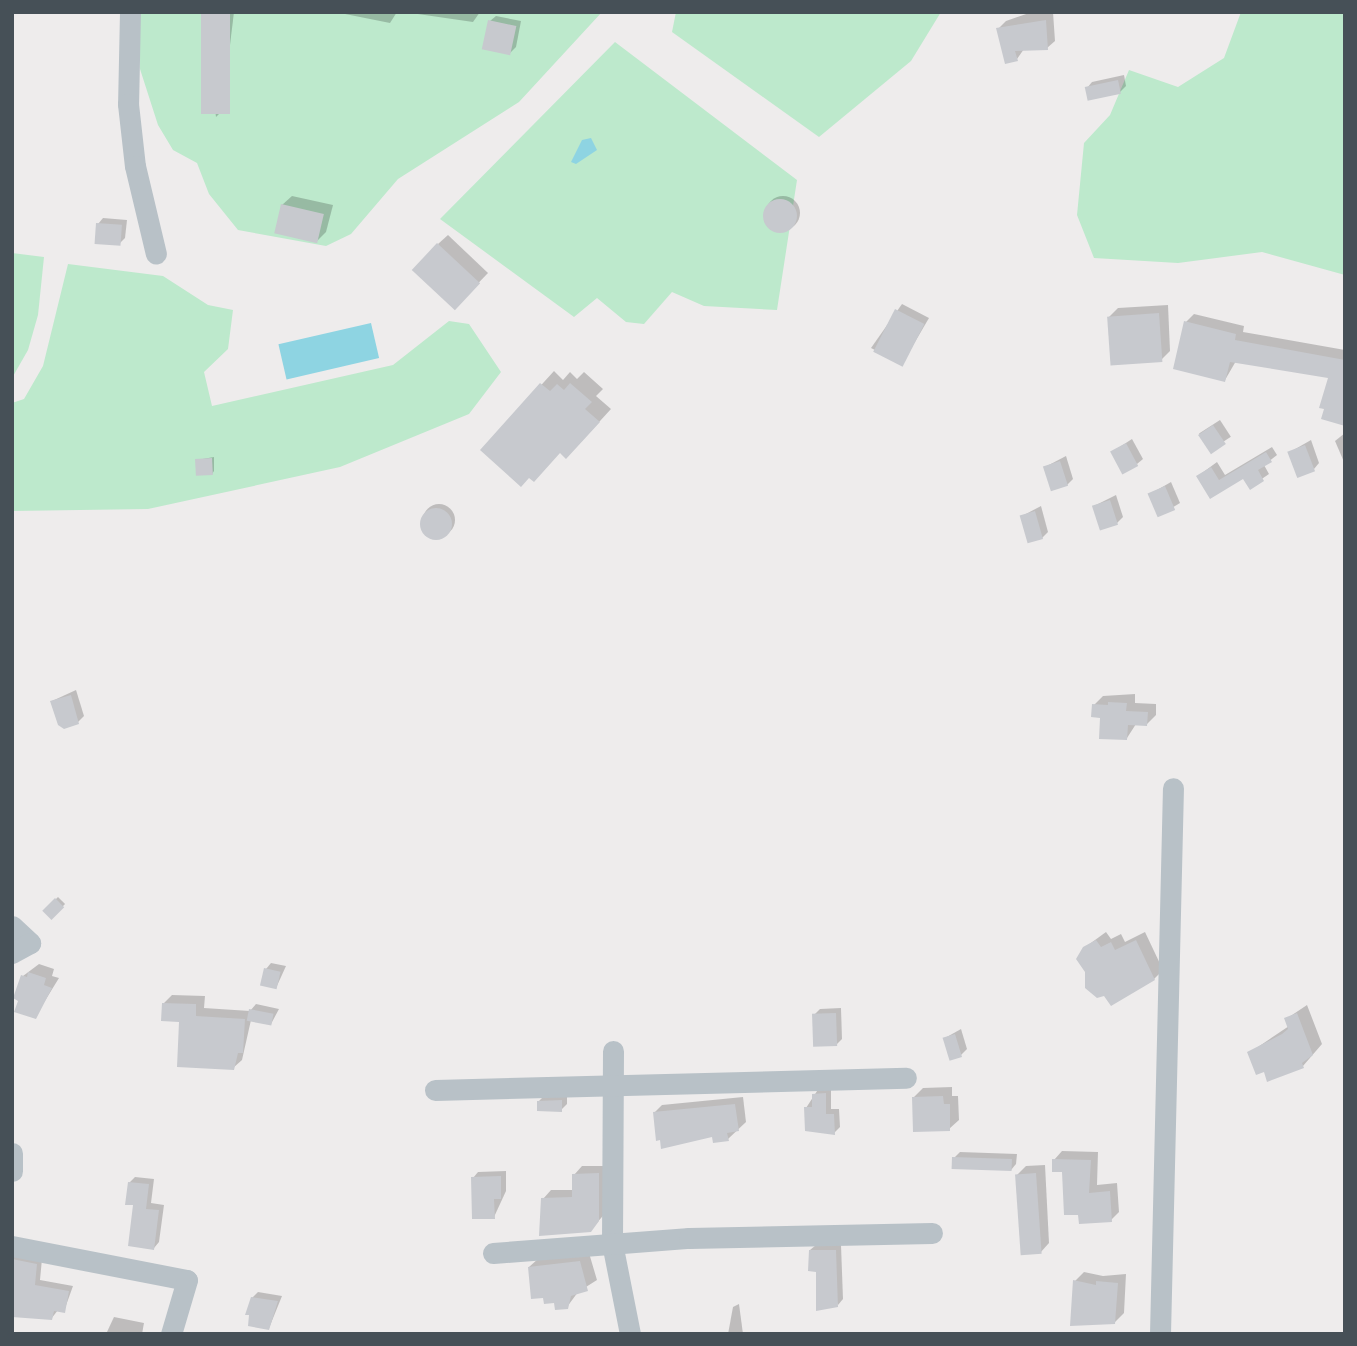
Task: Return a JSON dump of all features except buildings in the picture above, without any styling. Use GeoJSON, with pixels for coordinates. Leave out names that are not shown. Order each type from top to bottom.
{"type":"FeatureCollection","features":[{"type":"Feature","properties":{"kind":"street"},"geometry":{"type":"LineString","coordinates":[[130,12],[128,104],[135,166],[156,254]]}},
{"type":"Feature","properties":{"kind":"street"},"geometry":{"type":"LineString","coordinates":[[1160,1334],[1173,788]]}},
{"type":"Feature","properties":{"kind":"street"},"geometry":{"type":"LineString","coordinates":[[12,926],[30,943],[12,953]]}},
{"type":"Feature","properties":{"kind":"street"},"geometry":{"type":"LineString","coordinates":[[613,1051],[612,1243],[630,1334]]}},
{"type":"Feature","properties":{"kind":"street"},"geometry":{"type":"LineString","coordinates":[[435,1090],[906,1078]]}},
{"type":"Feature","properties":{"kind":"street"},"geometry":{"type":"LineString","coordinates":[[12,1153],[12,1171]]}},
{"type":"Feature","properties":{"kind":"street"},"geometry":{"type":"LineString","coordinates":[[493,1253],[612,1243],[932,1233]]}},
{"type":"Feature","properties":{"kind":"street"},"geometry":{"type":"LineString","coordinates":[[12,1246],[187,1280],[171,1334]]}},
{"type":"Feature","properties":{"kind":"green space"},"geometry":{"type":"Polygon","coordinates":[[[138,12],[602,12],[519,102],[398,179],[351,234],[326,246],[238,230],[209,194],[197,163],[173,150],[158,125],[140,69],[138,12]]]}},
{"type":"Feature","properties":{"kind":"green space"},"geometry":{"type":"Polygon","coordinates":[[[676,12],[941,12],[911,61],[819,137],[672,32],[676,12]]]}},
{"type":"Feature","properties":{"kind":"green space"},"geometry":{"type":"Polygon","coordinates":[[[1241,12],[1345,12],[1345,275],[1262,252],[1178,263],[1094,258],[1077,215],[1084,143],[1110,115],[1129,70],[1178,87],[1224,58],[1241,12]]]}},
{"type":"Feature","properties":{"kind":"green space"},"geometry":{"type":"Polygon","coordinates":[[[615,42],[797,180],[777,310],[704,306],[672,292],[644,324],[626,322],[597,298],[574,317],[440,219],[615,42]]]}},
{"type":"Feature","properties":{"kind":"green space"},"geometry":{"type":"Polygon","coordinates":[[[12,253],[44,257],[38,315],[28,350],[12,378],[12,253]]]}},
{"type":"Feature","properties":{"kind":"green space"},"geometry":{"type":"Polygon","coordinates":[[[68,264],[163,276],[208,305],[233,310],[228,349],[204,372],[212,406],[393,365],[449,321],[469,324],[501,372],[469,414],[340,467],[148,509],[12,511],[12,403],[24,399],[43,366],[68,264]]]}},
{"type":"Feature","properties":{"kind":"water"},"geometry":{"type":"Polygon","coordinates":[[[591,138],[597,150],[576,164],[571,162],[582,140],[591,138]]]}},
{"type":"Feature","properties":{"kind":"water"},"geometry":{"type":"Polygon","coordinates":[[[371,323],[379,358],[287,379],[278,344],[371,323]]]}}]}
